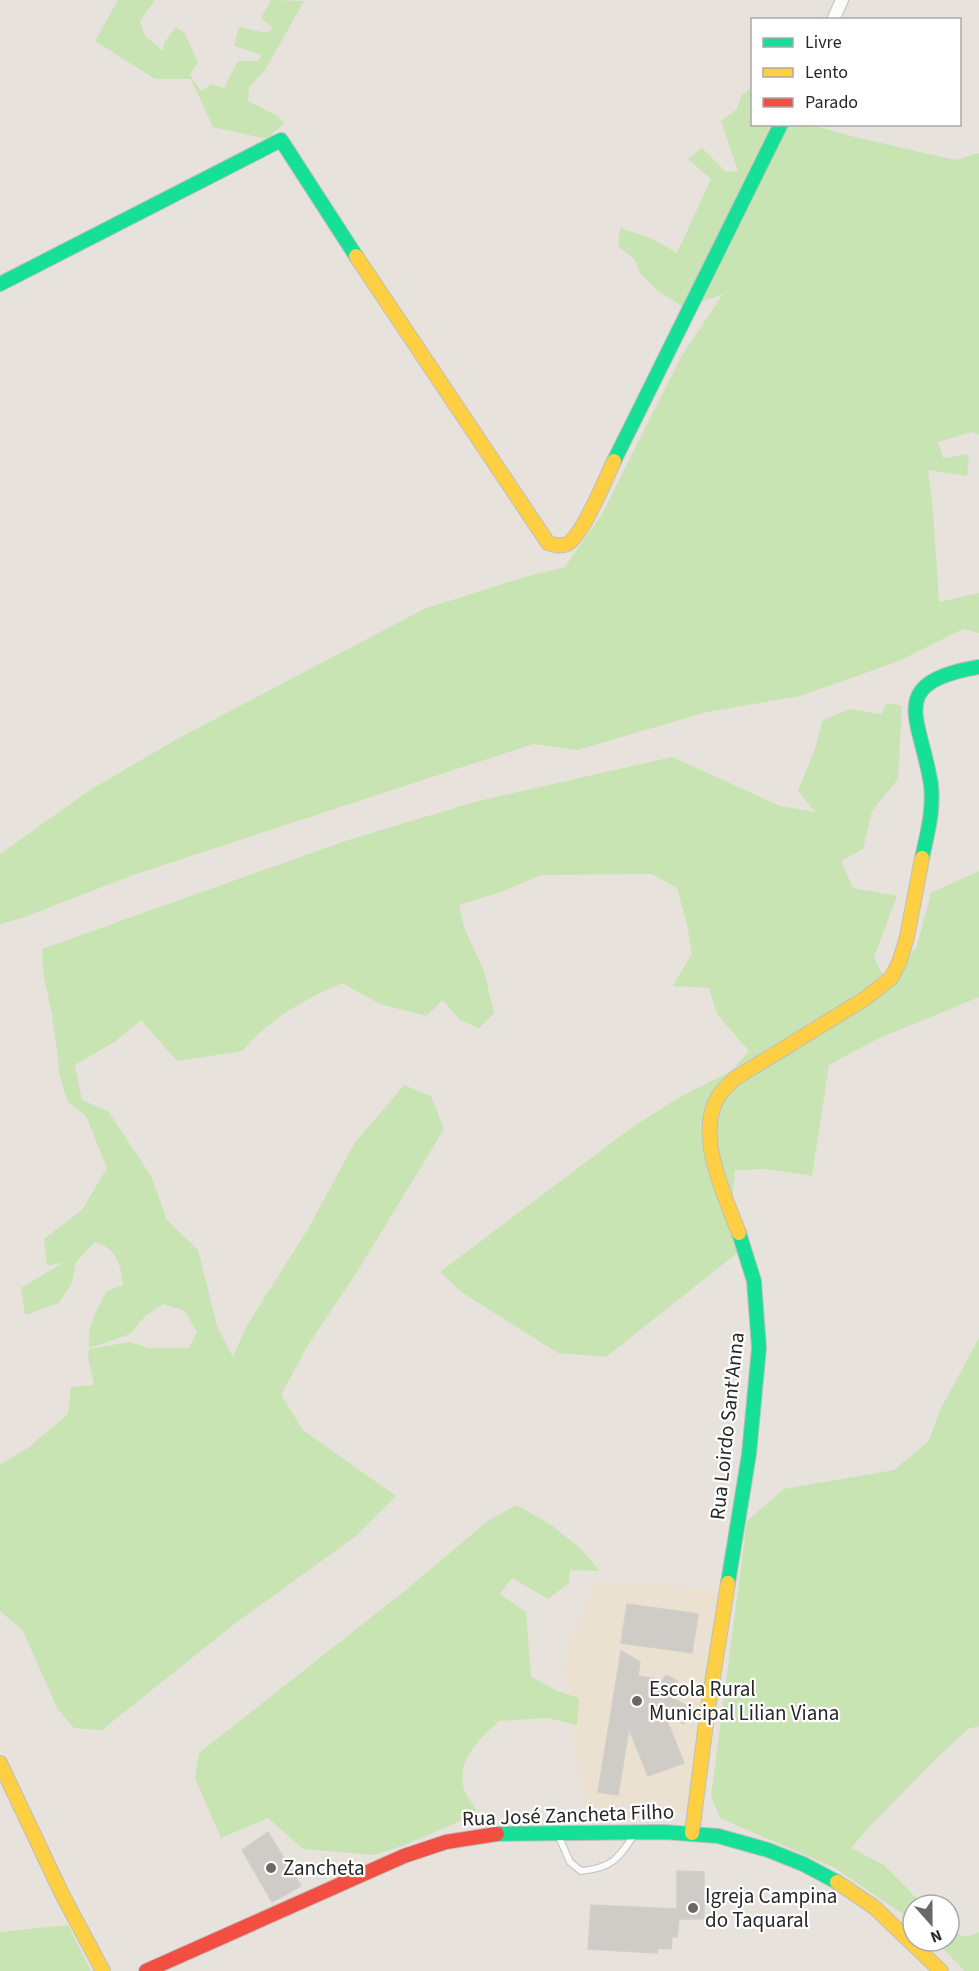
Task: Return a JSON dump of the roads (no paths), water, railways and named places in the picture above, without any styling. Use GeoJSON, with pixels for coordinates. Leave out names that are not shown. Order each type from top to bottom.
{"type":"FeatureCollection","features":[{"type":"Feature","properties":{"kind":"street"},"geometry":{"type":"LineString","coordinates":[[834,18],[842,0]]}},
{"type":"Feature","properties":{"kind":"street"},"geometry":{"type":"LineString","coordinates":[[0,284],[281,140],[548,543],[557,546],[568,544],[576,537],[583,524],[780,126]]}},
{"type":"Feature","properties":{"kind":"street","name":"Rua Loirdo Sant'Anna"},"geometry":{"type":"LineString","coordinates":[[692,1833],[698,1775],[747,1471],[759,1342],[756,1288],[751,1266],[716,1173],[711,1153],[710,1128],[714,1106],[722,1088],[734,1079],[866,998],[893,974],[907,934],[926,837],[932,791],[914,705],[922,687],[930,682],[979,667]]}},
{"type":"Feature","properties":{"kind":"street"},"geometry":{"type":"LineString","coordinates":[[0,1763],[74,1918],[103,1971]]}},
{"type":"Feature","properties":{"kind":"street","name":"Rua José Zancheta Filho"},"geometry":{"type":"LineString","coordinates":[[146,1971],[390,1862],[438,1843],[464,1836],[490,1834],[636,1832],[692,1833],[739,1842],[793,1860],[850,1889],[879,1912],[941,1971]]}},
{"type":"Feature","properties":{"kind":"lane"},"geometry":{"type":"LineString","coordinates":[[556,1833],[570,1862],[581,1871],[597,1870],[619,1858],[636,1832]]}},
{"type":"Feature","properties":{"kind":"place","name":"Escola Rural Municipal Lilian Viana"},"geometry":{"type":"Point","coordinates":[637,1701]}},
{"type":"Feature","properties":{"kind":"place","name":"Zancheta"},"geometry":{"type":"Point","coordinates":[271,1868]}},
{"type":"Feature","properties":{"kind":"place","name":"Igreja Campina do Taquaral"},"geometry":{"type":"Point","coordinates":[693,1908]}}]}
